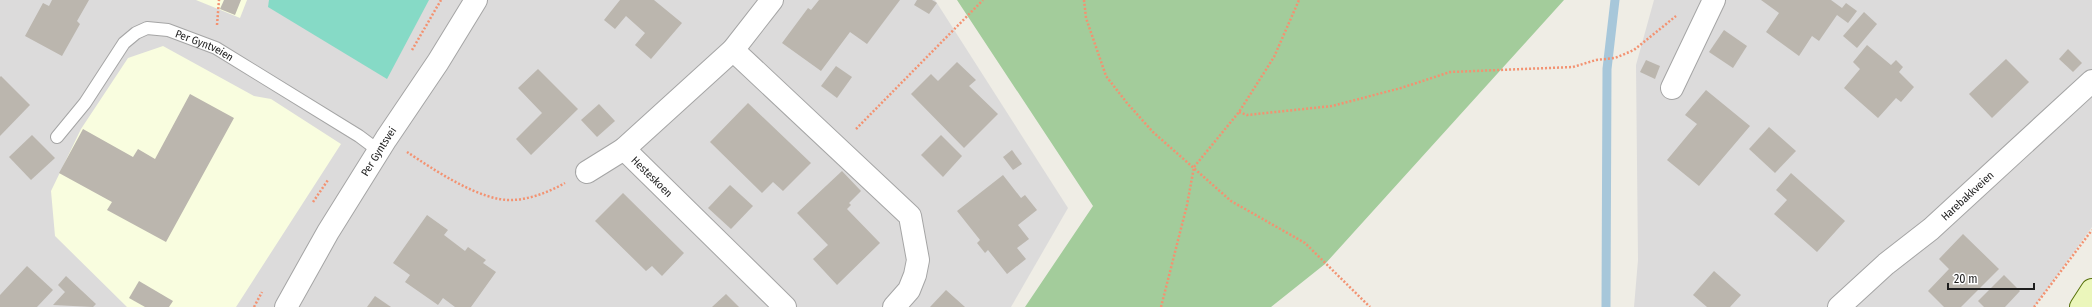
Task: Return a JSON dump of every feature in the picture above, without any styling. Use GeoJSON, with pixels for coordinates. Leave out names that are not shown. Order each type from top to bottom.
{"type":"FeatureCollection","features":[{"type":"Feature","properties":{"kind":"main road"},"geometry":{"type":"LineString","coordinates":[[2081,307],[2092,290]]}},
{"type":"Feature","properties":{"kind":"street","name":"Per Gyntsvei"},"geometry":{"type":"LineString","coordinates":[[286,307],[328,232],[438,62],[476,0]]}},
{"type":"Feature","properties":{"kind":"street","name":"Hesteskoen"},"geometry":{"type":"LineString","coordinates":[[772,0],[733,50],[624,149],[785,307]]}},
{"type":"Feature","properties":{"kind":"street"},"geometry":{"type":"LineString","coordinates":[[1672,88],[1714,0]]}},
{"type":"Feature","properties":{"kind":"street"},"geometry":{"type":"LineString","coordinates":[[733,50],[910,216],[918,260],[915,275],[909,290],[894,307]]}},
{"type":"Feature","properties":{"kind":"street","name":"Harebakkveien"},"geometry":{"type":"LineString","coordinates":[[1839,307],[1886,264],[1931,229],[2092,81]]}},
{"type":"Feature","properties":{"kind":"street"},"geometry":{"type":"LineString","coordinates":[[587,172],[624,149]]}},
{"type":"Feature","properties":{"kind":"lane","name":"Per Gyntveien"},"geometry":{"type":"LineString","coordinates":[[57,137],[85,103],[124,43],[136,33],[147,28],[168,30],[216,48],[359,136],[383,145]]}},
{"type":"Feature","properties":{"kind":"path"},"geometry":{"type":"LineString","coordinates":[[838,148],[983,0]]}},
{"type":"Feature","properties":{"kind":"path"},"geometry":{"type":"LineString","coordinates":[[1084,0],[1086,18],[1106,76],[1127,103],[1153,132],[1231,201],[1305,243],[1370,307]]}},
{"type":"Feature","properties":{"kind":"path"},"geometry":{"type":"LineString","coordinates":[[1161,307],[1187,205],[1194,167],[1239,112],[1274,57],[1299,0]]}},
{"type":"Feature","properties":{"kind":"path"},"geometry":{"type":"LineString","coordinates":[[1239,112],[1247,115],[1254,115],[1332,106],[1402,88],[1450,72],[1573,67],[1596,60],[1615,58],[1634,50],[1679,14]]}},
{"type":"Feature","properties":{"kind":"path"},"geometry":{"type":"LineString","coordinates":[[383,145],[467,187],[490,196],[512,200],[533,198],[587,172]]}},
{"type":"Feature","properties":{"kind":"path"},"geometry":{"type":"LineString","coordinates":[[2034,307],[2092,230]]}},
{"type":"Feature","properties":{"kind":"shaded area"},"geometry":{"type":"Polygon","coordinates":[[[0,0],[935,0],[1068,208],[1011,307],[0,307],[0,0]]]}},
{"type":"Feature","properties":{"kind":"shaded area"},"geometry":{"type":"Polygon","coordinates":[[[196,0],[247,0],[240,18],[196,0]]]}},
{"type":"Feature","properties":{"kind":"shaded area"},"geometry":{"type":"Polygon","coordinates":[[[1654,0],[2092,0],[2092,227],[2034,307],[1634,307],[1638,260],[1636,65],[1654,0]]]}},
{"type":"Feature","properties":{"kind":"shaded area"},"geometry":{"type":"Polygon","coordinates":[[[163,46],[254,96],[271,99],[341,144],[236,307],[127,307],[55,236],[51,191],[81,129],[128,58],[163,46]]]}},
{"type":"Feature","properties":{"kind":"green space"},"geometry":{"type":"Polygon","coordinates":[[[269,0],[429,0],[387,79],[268,7],[269,0]]]}},
{"type":"Feature","properties":{"kind":"green space"},"geometry":{"type":"Polygon","coordinates":[[[957,0],[1564,0],[1325,264],[1271,307],[1025,307],[1093,206],[957,0]]]}},
{"type":"Feature","properties":{"kind":"building"},"geometry":{"type":"Polygon","coordinates":[[[52,0],[89,0],[77,21],[80,24],[62,56],[25,36],[43,3],[49,6],[52,0]]]}},
{"type":"Feature","properties":{"kind":"building"},"geometry":{"type":"Polygon","coordinates":[[[224,0],[241,0],[235,15],[220,9],[224,0]]]}},
{"type":"Feature","properties":{"kind":"building"},"geometry":{"type":"Polygon","coordinates":[[[620,0],[654,0],[682,23],[651,59],[635,45],[645,33],[626,16],[615,29],[604,20],[620,0]]]}},
{"type":"Feature","properties":{"kind":"building"},"geometry":{"type":"Polygon","coordinates":[[[819,0],[900,0],[867,44],[850,32],[821,71],[782,43],[808,8],[811,10],[819,0]]]}},
{"type":"Feature","properties":{"kind":"building"},"geometry":{"type":"Polygon","coordinates":[[[917,0],[932,0],[937,3],[929,14],[914,5],[917,0]]]}},
{"type":"Feature","properties":{"kind":"building"},"geometry":{"type":"Polygon","coordinates":[[[1761,0],[1831,0],[1842,8],[1846,3],[1857,11],[1848,23],[1837,15],[1819,41],[1812,36],[1799,56],[1766,32],[1779,13],[1761,0]]]}},
{"type":"Feature","properties":{"kind":"building"},"geometry":{"type":"Polygon","coordinates":[[[1864,12],[1877,24],[1857,48],[1843,36],[1864,12]]]}},
{"type":"Feature","properties":{"kind":"building"},"geometry":{"type":"Polygon","coordinates":[[[1724,30],[1747,46],[1733,68],[1709,52],[1724,30]]]}},
{"type":"Feature","properties":{"kind":"building"},"geometry":{"type":"Polygon","coordinates":[[[1867,45],[1891,65],[1896,60],[1903,67],[1899,72],[1914,87],[1901,102],[1896,98],[1878,118],[1844,88],[1860,69],[1853,62],[1867,45]]]}},
{"type":"Feature","properties":{"kind":"building"},"geometry":{"type":"Polygon","coordinates":[[[2068,49],[2082,63],[2073,72],[2059,59],[2068,49]]]}},
{"type":"Feature","properties":{"kind":"building"},"geometry":{"type":"Polygon","coordinates":[[[2006,59],[2029,82],[1992,118],[1969,94],[2006,59]]]}},
{"type":"Feature","properties":{"kind":"building"},"geometry":{"type":"Polygon","coordinates":[[[1646,60],[1660,66],[1655,79],[1640,72],[1646,60]]]}},
{"type":"Feature","properties":{"kind":"building"},"geometry":{"type":"Polygon","coordinates":[[[957,62],[976,80],[969,86],[998,114],[964,148],[911,94],[931,74],[938,81],[957,62]]]}},
{"type":"Feature","properties":{"kind":"building"},"geometry":{"type":"Polygon","coordinates":[[[836,66],[852,77],[837,98],[821,86],[836,66]]]}},
{"type":"Feature","properties":{"kind":"building"},"geometry":{"type":"Polygon","coordinates":[[[538,69],[578,109],[531,155],[516,139],[542,113],[518,88],[538,69]]]}},
{"type":"Feature","properties":{"kind":"building"},"geometry":{"type":"Polygon","coordinates":[[[1,76],[30,105],[0,136],[0,77],[1,76]]]}},
{"type":"Feature","properties":{"kind":"building"},"geometry":{"type":"Polygon","coordinates":[[[1706,90],[1750,126],[1699,186],[1667,160],[1697,124],[1685,115],[1706,90]]]}},
{"type":"Feature","properties":{"kind":"building"},"geometry":{"type":"Polygon","coordinates":[[[190,94],[234,118],[166,242],[107,210],[112,202],[59,173],[83,129],[133,157],[138,149],[155,159],[190,94]]]}},
{"type":"Feature","properties":{"kind":"building"},"geometry":{"type":"Polygon","coordinates":[[[748,103],[811,163],[783,191],[773,182],[762,193],[710,142],[748,103]]]}},
{"type":"Feature","properties":{"kind":"building"},"geometry":{"type":"Polygon","coordinates":[[[599,104],[615,121],[597,137],[581,120],[599,104]]]}},
{"type":"Feature","properties":{"kind":"building"},"geometry":{"type":"Polygon","coordinates":[[[1769,127],[1796,151],[1775,173],[1749,149],[1769,127]]]}},
{"type":"Feature","properties":{"kind":"building"},"geometry":{"type":"Polygon","coordinates":[[[32,135],[55,158],[31,180],[9,157],[32,135]]]}},
{"type":"Feature","properties":{"kind":"building"},"geometry":{"type":"Polygon","coordinates":[[[941,135],[962,156],[943,177],[921,155],[941,135]]]}},
{"type":"Feature","properties":{"kind":"building"},"geometry":{"type":"Polygon","coordinates":[[[1012,150],[1022,164],[1013,170],[1003,157],[1012,150]]]}},
{"type":"Feature","properties":{"kind":"building"},"geometry":{"type":"Polygon","coordinates":[[[842,171],[861,191],[849,203],[851,205],[847,209],[880,243],[837,285],[813,259],[828,245],[797,213],[842,171]]]}},
{"type":"Feature","properties":{"kind":"building"},"geometry":{"type":"Polygon","coordinates":[[[1791,173],[1845,221],[1817,252],[1774,214],[1787,200],[1776,190],[1791,173]]]}},
{"type":"Feature","properties":{"kind":"building"},"geometry":{"type":"Polygon","coordinates":[[[1003,175],[1021,198],[1025,195],[1037,210],[1018,225],[1029,239],[1017,248],[1026,259],[1007,274],[988,250],[985,253],[977,243],[980,240],[957,211],[1003,175]]]}},
{"type":"Feature","properties":{"kind":"building"},"geometry":{"type":"Polygon","coordinates":[[[730,185],[753,206],[731,229],[708,208],[730,185]]]}},
{"type":"Feature","properties":{"kind":"building"},"geometry":{"type":"Polygon","coordinates":[[[623,193],[684,253],[662,276],[652,266],[646,271],[595,221],[623,193]]]}},
{"type":"Feature","properties":{"kind":"building"},"geometry":{"type":"Polygon","coordinates":[[[427,215],[448,230],[444,235],[465,251],[468,247],[486,260],[483,263],[496,272],[471,307],[455,307],[443,298],[438,305],[405,282],[410,275],[393,263],[427,215]]]}},
{"type":"Feature","properties":{"kind":"building"},"geometry":{"type":"Polygon","coordinates":[[[1963,234],[1999,269],[1961,307],[1944,307],[1928,291],[1949,269],[1939,259],[1963,234]]]}},
{"type":"Feature","properties":{"kind":"building"},"geometry":{"type":"Polygon","coordinates":[[[27,266],[53,290],[37,307],[0,307],[0,295],[27,266]]]}},
{"type":"Feature","properties":{"kind":"building"},"geometry":{"type":"Polygon","coordinates":[[[1714,271],[1741,295],[1730,307],[1707,307],[1693,295],[1714,271]]]}},
{"type":"Feature","properties":{"kind":"building"},"geometry":{"type":"Polygon","coordinates":[[[2004,275],[2020,291],[2005,307],[1984,307],[1978,301],[2004,275]]]}},
{"type":"Feature","properties":{"kind":"building"},"geometry":{"type":"Polygon","coordinates":[[[66,276],[96,304],[93,307],[53,305],[65,292],[58,285],[66,276]]]}},
{"type":"Feature","properties":{"kind":"building"},"geometry":{"type":"Polygon","coordinates":[[[139,281],[173,301],[169,307],[145,307],[129,298],[139,281]]]}},
{"type":"Feature","properties":{"kind":"building"},"geometry":{"type":"Polygon","coordinates":[[[946,290],[965,307],[930,307],[946,290]]]}},
{"type":"Feature","properties":{"kind":"building"},"geometry":{"type":"Polygon","coordinates":[[[726,294],[739,307],[712,307],[726,294]]]}},
{"type":"Feature","properties":{"kind":"building"},"geometry":{"type":"Polygon","coordinates":[[[375,296],[391,307],[367,307],[375,296]]]}},
{"type":"Feature","properties":{"kind":"waterway"},"geometry":{"type":"LineString","coordinates":[[1606,307],[1607,69],[1615,0]]}}]}
